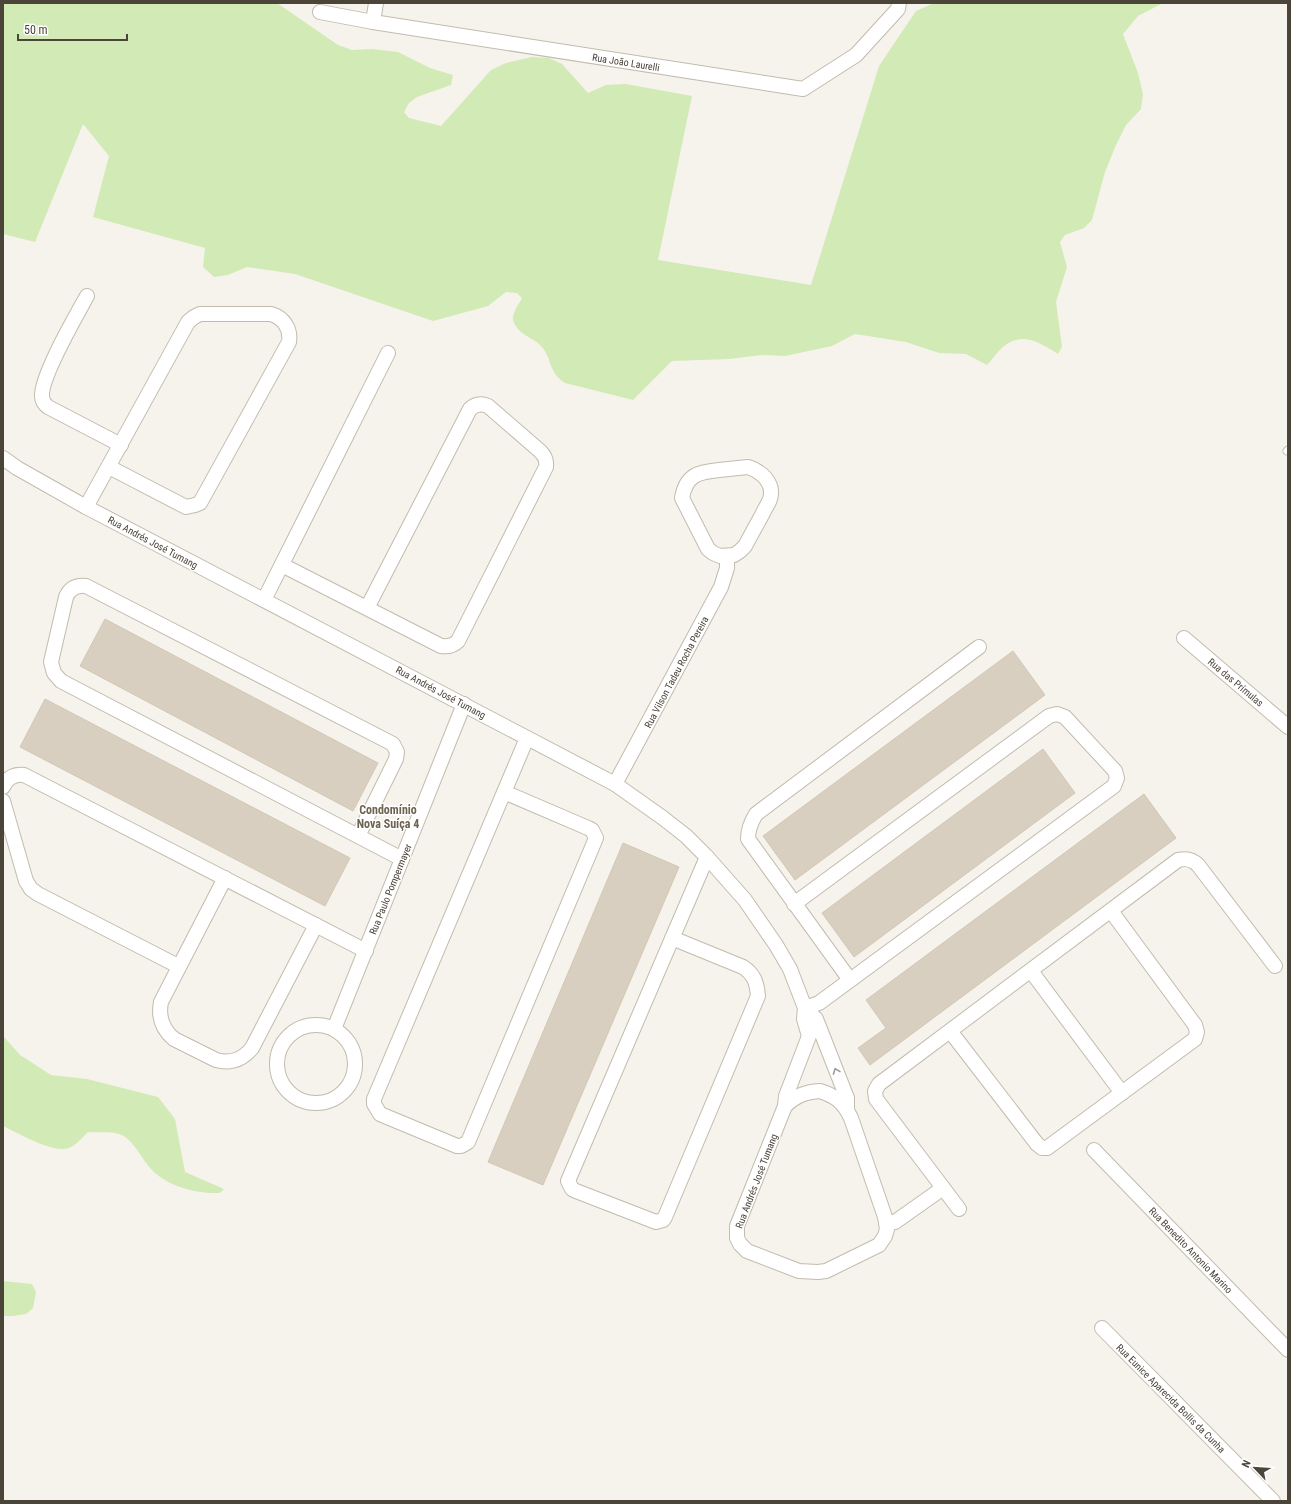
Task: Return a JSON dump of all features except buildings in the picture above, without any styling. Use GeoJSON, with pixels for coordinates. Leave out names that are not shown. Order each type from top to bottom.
{"type":"FeatureCollection","features":[{"type":"Feature","properties":{"kind":"street"},"geometry":{"type":"LineString","coordinates":[[373,22],[376,3]]}},
{"type":"Feature","properties":{"kind":"street","name":"Rua João Laurelli"},"geometry":{"type":"LineString","coordinates":[[320,12],[373,22],[803,89],[856,55],[898,8],[899,3]]}},
{"type":"Feature","properties":{"kind":"street"},"geometry":{"type":"LineString","coordinates":[[87,296],[48,373],[42,391],[43,401],[48,407],[120,445]]}},
{"type":"Feature","properties":{"kind":"street"},"geometry":{"type":"LineString","coordinates":[[86,507],[188,322],[200,314],[271,314],[285,323],[289,332],[289,342],[200,502],[195,505],[186,506],[109,466]]}},
{"type":"Feature","properties":{"kind":"street"},"geometry":{"type":"LineString","coordinates":[[264,600],[388,353]]}},
{"type":"Feature","properties":{"kind":"street"},"geometry":{"type":"LineString","coordinates":[[282,565],[441,646],[452,646],[458,641],[546,467],[546,460],[540,451],[488,406],[481,404],[470,409],[367,608]]}},
{"type":"Feature","properties":{"kind":"street","name":"Rua Andrés José Tumang"},"geometry":{"type":"LineString","coordinates":[[3,458],[17,468],[86,507],[615,784],[663,818],[707,857],[761,922],[790,969],[805,1008],[804,1019],[809,1036],[786,1096],[784,1106],[737,1226],[737,1238],[743,1248],[747,1251],[799,1272],[826,1271],[879,1245],[885,1236],[887,1223]]}},
{"type":"Feature","properties":{"kind":"street"},"geometry":{"type":"LineString","coordinates":[[748,467],[756,469],[767,480],[770,486],[770,499],[745,546],[734,555],[727,556],[720,556],[708,549],[682,498],[684,489],[694,476],[701,472],[748,467]]}},
{"type":"Feature","properties":{"kind":"street","name":"Rua Vilson Tadeu Rocha Pereira"},"geometry":{"type":"LineString","coordinates":[[615,784],[721,587],[725,577],[727,556]]}},
{"type":"Feature","properties":{"kind":"street"},"geometry":{"type":"LineString","coordinates":[[358,836],[396,759],[397,752],[394,744],[86,586],[78,586],[70,590],[66,597],[50,662],[54,673],[61,682],[402,859]]}},
{"type":"Feature","properties":{"kind":"street","name":"Rua das Prímulas"},"geometry":{"type":"LineString","coordinates":[[1184,638],[1288,727]]}},
{"type":"Feature","properties":{"kind":"street"},"geometry":{"type":"LineString","coordinates":[[850,980],[748,839],[748,829],[756,814],[979,647]]}},
{"type":"Feature","properties":{"kind":"street","name":"Rua Paulo Pompermayer"},"geometry":{"type":"LineString","coordinates":[[334,1030],[464,704]]}},
{"type":"Feature","properties":{"kind":"street"},"geometry":{"type":"LineString","coordinates":[[794,904],[1049,716],[1057,714],[1064,716],[1114,771],[1117,778],[1114,786],[819,1003],[805,1008],[816,1019],[847,1098],[846,1108]]}},
{"type":"Feature","properties":{"kind":"street"},"geometry":{"type":"LineString","coordinates":[[504,792],[588,828],[596,838],[468,1142],[461,1146],[457,1146],[380,1114],[376,1110],[374,1099],[504,792],[527,738]]}},
{"type":"Feature","properties":{"kind":"street"},"geometry":{"type":"LineString","coordinates":[[3,787],[13,776],[24,774],[366,951]]}},
{"type":"Feature","properties":{"kind":"street"},"geometry":{"type":"LineString","coordinates":[[3,801],[26,881],[31,889],[178,966]]}},
{"type":"Feature","properties":{"kind":"street"},"geometry":{"type":"LineString","coordinates":[[672,938],[743,967],[755,981],[758,988],[758,996],[665,1217],[663,1220],[656,1222],[576,1191],[568,1181],[672,938],[707,857]]}},
{"type":"Feature","properties":{"kind":"street"},"geometry":{"type":"LineString","coordinates":[[959,1209],[876,1099],[875,1091],[879,1084],[1178,860],[1191,860],[1198,865],[1275,966]]}},
{"type":"Feature","properties":{"kind":"street"},"geometry":{"type":"LineString","coordinates":[[225,878],[178,966],[161,1002],[160,1016],[164,1029],[174,1039],[222,1062],[243,1058],[252,1048],[316,925]]}},
{"type":"Feature","properties":{"kind":"street"},"geometry":{"type":"LineString","coordinates":[[950,1031],[1037,1144],[1042,1148],[1047,1148],[1195,1040],[1197,1032],[1195,1025],[1111,911]]}},
{"type":"Feature","properties":{"kind":"street"},"geometry":{"type":"LineString","coordinates":[[1031,971],[1122,1093]]}},
{"type":"Feature","properties":{"kind":"street"},"geometry":{"type":"LineString","coordinates":[[316,1025],[326,1026],[334,1030],[342,1035],[352,1050],[354,1069],[352,1078],[341,1093],[324,1102],[306,1101],[297,1098],[286,1089],[279,1077],[277,1058],[280,1049],[290,1034],[303,1027],[316,1025]]}},
{"type":"Feature","properties":{"kind":"street"},"geometry":{"type":"LineString","coordinates":[[784,1106],[800,1094],[810,1092],[830,1094],[839,1100],[846,1108],[854,1125],[887,1223],[895,1222],[943,1188]]}},
{"type":"Feature","properties":{"kind":"street","name":"Rua Benedito Antonio Marino"},"geometry":{"type":"LineString","coordinates":[[1094,1150],[1288,1350]]}},
{"type":"Feature","properties":{"kind":"street","name":"Rua Eunice Aparecida Bollis da Cunha"},"geometry":{"type":"LineString","coordinates":[[1102,1328],[1274,1501]]}},
{"type":"Feature","properties":{"kind":"green space"},"geometry":{"type":"Polygon","coordinates":[[[3,3],[277,3],[338,45],[352,50],[372,49],[398,52],[430,68],[453,75],[451,85],[417,97],[409,103],[404,112],[409,118],[441,126],[491,70],[506,63],[532,57],[549,58],[562,64],[588,93],[606,85],[626,84],[692,96],[658,260],[811,285],[879,66],[916,11],[934,3],[1163,3],[1138,16],[1123,34],[1138,73],[1143,94],[1141,109],[1126,125],[1116,145],[1105,172],[1092,220],[1084,228],[1065,235],[1060,242],[1067,267],[1056,302],[1062,347],[1058,354],[1040,343],[1027,339],[1020,339],[1004,346],[987,365],[966,354],[939,353],[906,342],[855,334],[832,346],[785,356],[762,355],[729,359],[672,361],[633,400],[565,383],[560,379],[553,370],[542,347],[536,341],[520,331],[514,323],[513,317],[522,298],[517,293],[506,292],[488,306],[433,321],[295,274],[247,267],[228,275],[214,277],[203,267],[205,248],[93,217],[109,156],[83,124],[35,242],[3,234],[3,3]]]}},
{"type":"Feature","properties":{"kind":"green space"},"geometry":{"type":"Polygon","coordinates":[[[3,1034],[20,1055],[51,1075],[87,1079],[158,1097],[175,1119],[185,1172],[224,1189],[220,1193],[193,1191],[166,1181],[148,1166],[129,1140],[119,1134],[88,1132],[74,1145],[69,1148],[62,1149],[45,1146],[3,1126],[3,1034]]]}},
{"type":"Feature","properties":{"kind":"green space"},"geometry":{"type":"Polygon","coordinates":[[[3,1281],[32,1284],[36,1292],[33,1308],[26,1314],[3,1316],[3,1281]]]}},
{"type":"Feature","properties":{"kind":"district","name":"Condomínio Nova Suíça 4"},"geometry":{"type":"Point","coordinates":[388,817]}}]}
